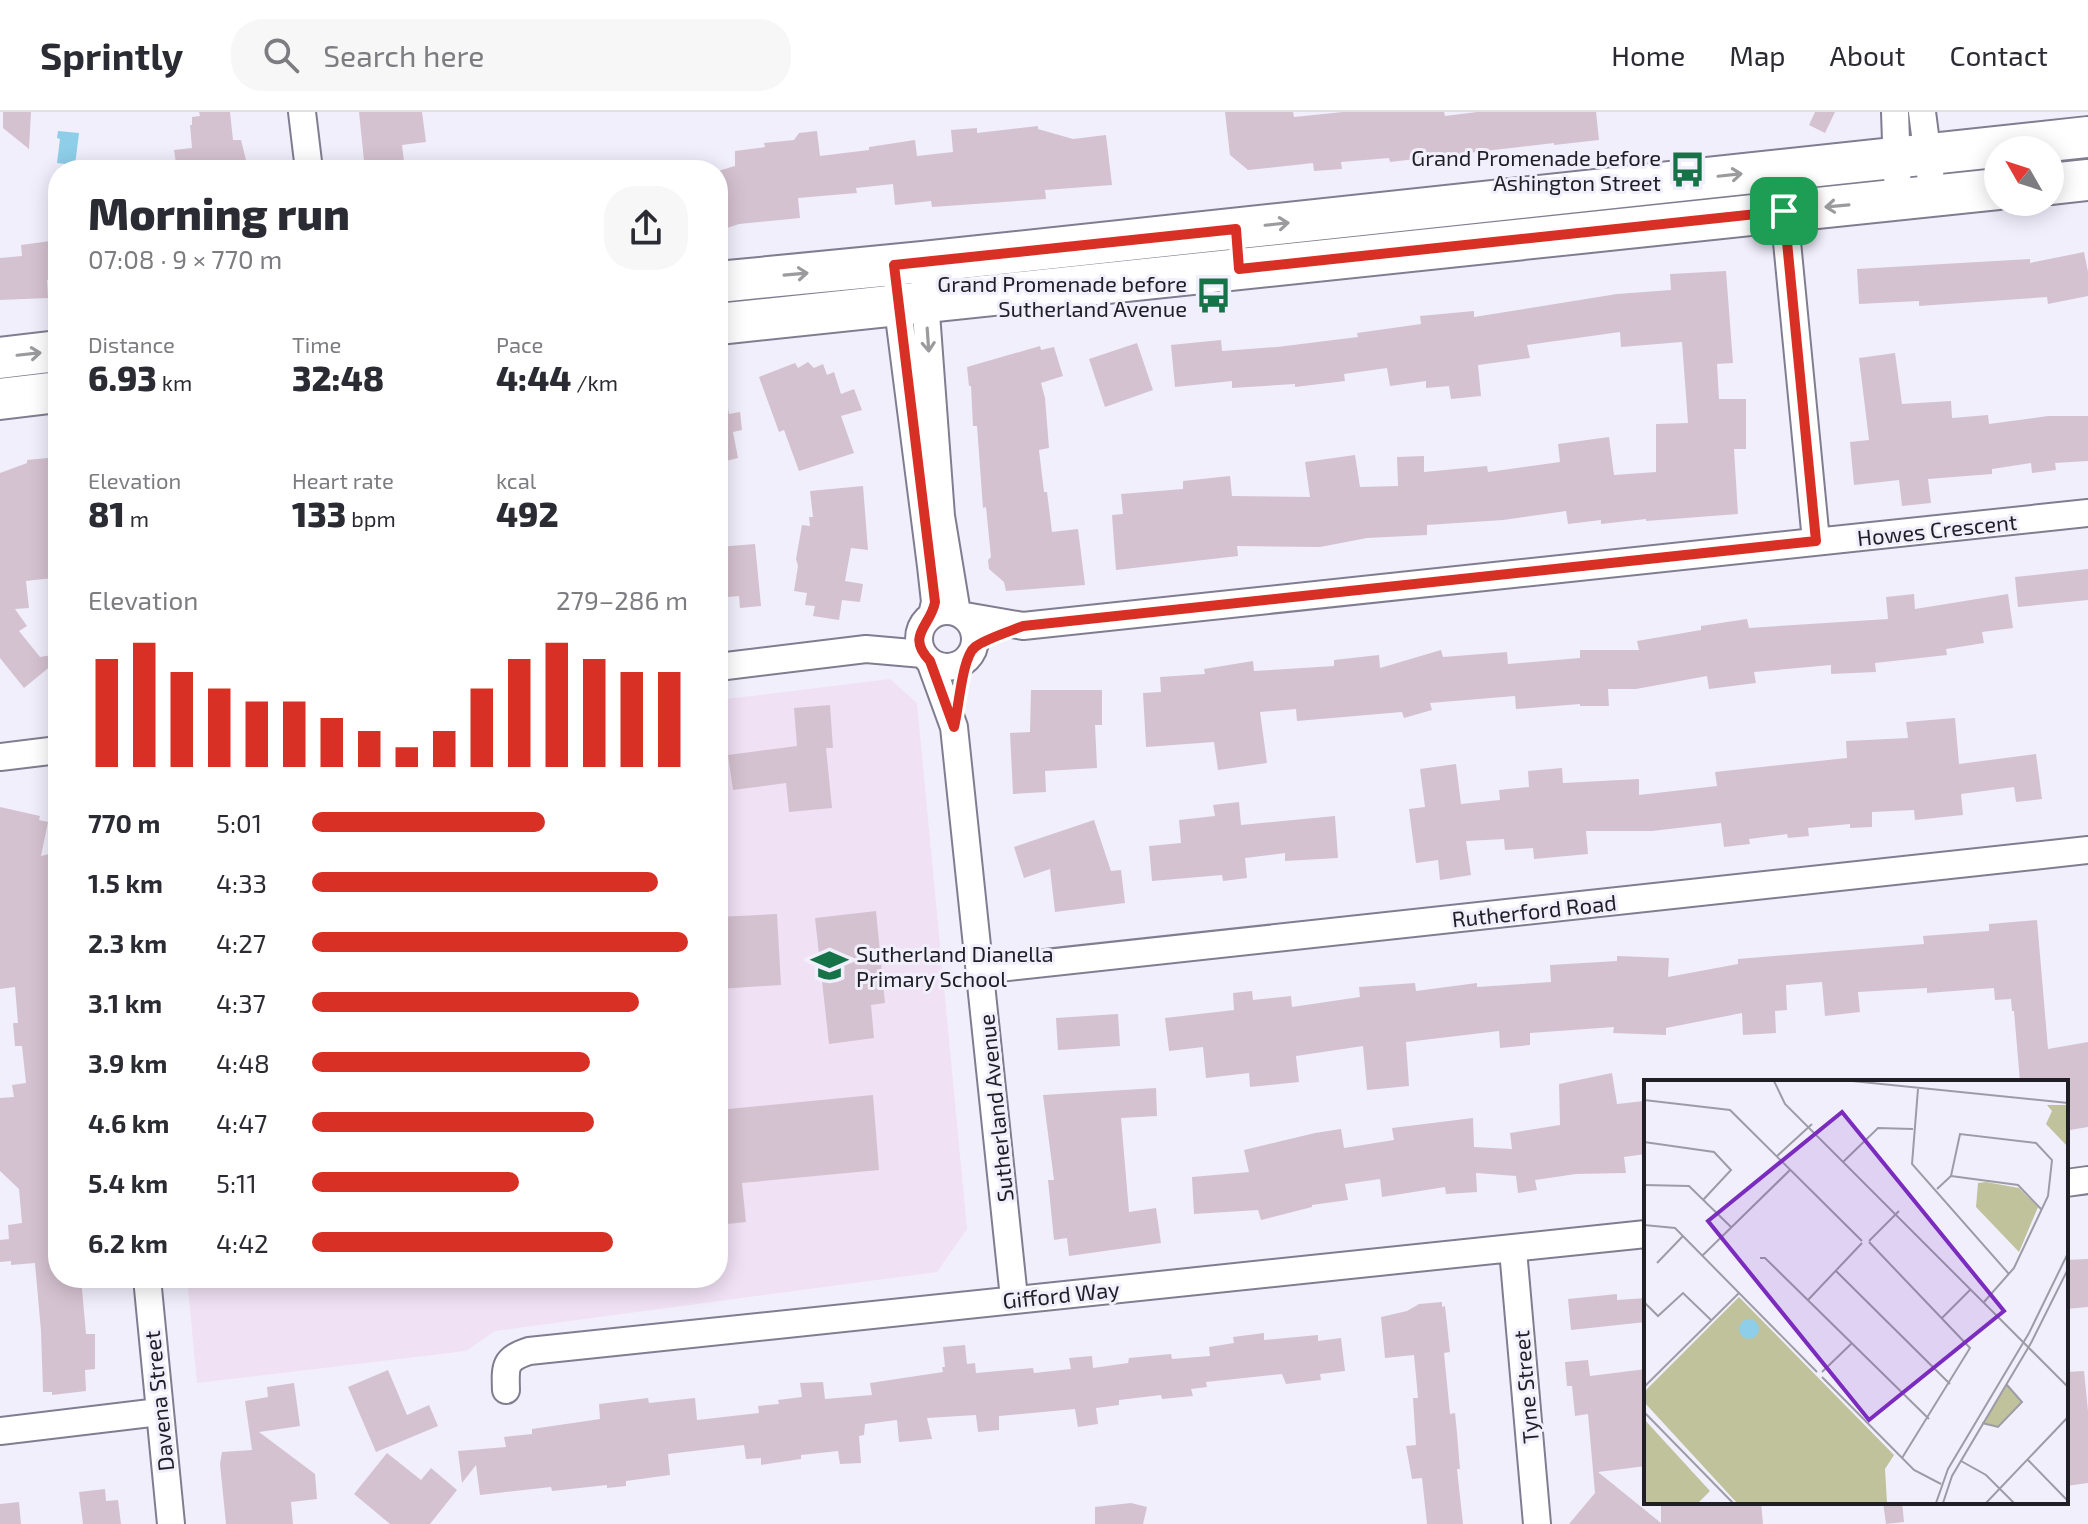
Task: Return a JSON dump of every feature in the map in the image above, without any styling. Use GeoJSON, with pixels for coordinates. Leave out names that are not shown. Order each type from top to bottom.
{"type":"FeatureCollection","features":[{"type":"Feature","properties":{"kind":"main road"},"geometry":{"type":"LineString","coordinates":[[728,281],[2088,137]]}},
{"type":"Feature","properties":{"kind":"main road"},"geometry":{"type":"LineString","coordinates":[[2064,183],[2088,180]]}},
{"type":"Feature","properties":{"kind":"main road"},"geometry":{"type":"LineString","coordinates":[[728,323],[1984,190]]}},
{"type":"Feature","properties":{"kind":"main road"},"geometry":{"type":"LineString","coordinates":[[1236,229],[1239,269]]}},
{"type":"Feature","properties":{"kind":"main road"},"geometry":{"type":"LineString","coordinates":[[0,358],[48,352]]}},
{"type":"Feature","properties":{"kind":"main road"},"geometry":{"type":"LineString","coordinates":[[0,399],[48,393]]}},
{"type":"Feature","properties":{"kind":"street"},"geometry":{"type":"LineString","coordinates":[[302,112],[308,160]]}},
{"type":"Feature","properties":{"kind":"street"},"geometry":{"type":"LineString","coordinates":[[1895,112],[1912,155],[1916,197]]}},
{"type":"Feature","properties":{"kind":"street"},"geometry":{"type":"LineString","coordinates":[[1912,155],[1922,112]]}},
{"type":"Feature","properties":{"kind":"street"},"geometry":{"type":"LineString","coordinates":[[1784,211],[1816,541]]}},
{"type":"Feature","properties":{"kind":"street"},"geometry":{"type":"LineString","coordinates":[[866,649],[926,658],[948,667],[969,654],[975,633],[944,617],[935,602],[926,447],[908,264]]}},
{"type":"Feature","properties":{"kind":"street","name":"Howes Crescent"},"geometry":{"type":"LineString","coordinates":[[944,617],[1023,626],[2088,513]]}},
{"type":"Feature","properties":{"kind":"street"},"geometry":{"type":"LineString","coordinates":[[728,666],[866,649],[944,617]]}},
{"type":"Feature","properties":{"kind":"street"},"geometry":{"type":"LineString","coordinates":[[926,658],[919,644],[944,617]]}},
{"type":"Feature","properties":{"kind":"street","name":"Howes Crescent"},"geometry":{"type":"LineString","coordinates":[[969,654],[1023,626]]}},
{"type":"Feature","properties":{"kind":"street","name":"Sutherland Avenue"},"geometry":{"type":"LineString","coordinates":[[954,727],[969,654]]}},
{"type":"Feature","properties":{"kind":"street","name":"Sutherland Avenue"},"geometry":{"type":"LineString","coordinates":[[926,658],[954,727],[1014,1298]]}},
{"type":"Feature","properties":{"kind":"street"},"geometry":{"type":"LineString","coordinates":[[0,757],[48,751]]}},
{"type":"Feature","properties":{"kind":"street","name":"Rutherford Road"},"geometry":{"type":"LineString","coordinates":[[981,970],[2088,850]]}},
{"type":"Feature","properties":{"kind":"street"},"geometry":{"type":"LineString","coordinates":[[2068,1183],[2088,1180]]}},
{"type":"Feature","properties":{"kind":"street","name":"Gifford Way"},"geometry":{"type":"LineString","coordinates":[[506,1390],[505,1369],[513,1357],[529,1351],[1644,1234]]}},
{"type":"Feature","properties":{"kind":"street","name":"Tyne Street"},"geometry":{"type":"LineString","coordinates":[[1513,1250],[1537,1524]]}},
{"type":"Feature","properties":{"kind":"street","name":"Davena Street"},"geometry":{"type":"LineString","coordinates":[[148,1288],[171,1524]]}},
{"type":"Feature","properties":{"kind":"street"},"geometry":{"type":"LineString","coordinates":[[0,1431],[159,1412]]}},
{"type":"Feature","properties":{"kind":"shaded area","name":"Sutherland Dianella Primary School"},"geometry":{"type":"Polygon","coordinates":[[[890,679],[917,703],[967,1229],[937,1272],[495,1331],[466,1351],[197,1383],[188,1288],[728,1288],[728,699],[890,679]]]}},
{"type":"Feature","properties":{"kind":"water"},"geometry":{"type":"Polygon","coordinates":[[[58,131],[79,133],[76,160],[57,160],[60,139],[57,138],[58,131]]]}},
{"type":"Feature","properties":{"kind":"building"},"geometry":{"type":"Polygon","coordinates":[[[3,112],[31,112],[29,149],[3,128],[3,112]]]}},
{"type":"Feature","properties":{"kind":"building"},"geometry":{"type":"Polygon","coordinates":[[[199,112],[230,112],[233,140],[241,140],[246,160],[176,160],[174,150],[192,148],[192,117],[200,116],[199,112]]]}},
{"type":"Feature","properties":{"kind":"building"},"geometry":{"type":"Polygon","coordinates":[[[359,112],[422,112],[426,142],[402,145],[404,160],[364,160],[359,112]]]}},
{"type":"Feature","properties":{"kind":"building"},"geometry":{"type":"Polygon","coordinates":[[[1225,112],[1293,112],[1294,117],[1343,112],[1444,112],[1445,116],[1477,112],[1596,112],[1599,140],[1390,162],[1389,158],[1341,162],[1342,169],[1314,171],[1313,163],[1248,170],[1230,155],[1225,112]]]}},
{"type":"Feature","properties":{"kind":"building"},"geometry":{"type":"Polygon","coordinates":[[[1815,112],[1835,112],[1825,133],[1809,125],[1815,112]]]}},
{"type":"Feature","properties":{"kind":"building"},"geometry":{"type":"Polygon","coordinates":[[[1038,126],[1038,129],[1073,139],[1106,135],[1112,185],[1045,190],[1046,199],[932,207],[931,201],[895,205],[893,184],[856,188],[857,193],[798,198],[800,218],[728,228],[728,168],[735,166],[735,151],[765,147],[764,143],[794,140],[799,133],[817,131],[820,156],[915,140],[917,156],[953,152],[951,130],[977,128],[977,133],[1038,126]]]}},
{"type":"Feature","properties":{"kind":"building"},"geometry":{"type":"Polygon","coordinates":[[[48,241],[48,298],[0,300],[0,258],[22,256],[21,245],[48,241]]]}},
{"type":"Feature","properties":{"kind":"building"},"geometry":{"type":"Polygon","coordinates":[[[2084,252],[2088,296],[2048,304],[2047,297],[1919,306],[1919,301],[1859,304],[1857,269],[2030,259],[2030,263],[2084,252]]]}},
{"type":"Feature","properties":{"kind":"building"},"geometry":{"type":"Polygon","coordinates":[[[1726,271],[1733,363],[1717,364],[1719,399],[1746,399],[1746,449],[1734,449],[1738,514],[1568,524],[1566,511],[1503,520],[1427,525],[1427,535],[1367,538],[1320,547],[1237,546],[1238,556],[1116,570],[1112,515],[1123,514],[1121,494],[1183,489],[1183,481],[1230,476],[1232,496],[1310,497],[1305,462],[1355,455],[1360,487],[1398,486],[1397,457],[1424,456],[1424,472],[1487,466],[1488,472],[1560,462],[1558,444],[1609,437],[1614,475],[1656,472],[1656,424],[1688,423],[1682,342],[1621,347],[1620,332],[1527,345],[1530,358],[1478,365],[1481,396],[1451,399],[1449,386],[1426,388],[1426,381],[1390,386],[1387,368],[1344,374],[1345,381],[1295,387],[1295,384],[1232,388],[1232,381],[1175,387],[1171,345],[1221,340],[1222,351],[1358,337],[1357,333],[1421,324],[1420,316],[1474,311],[1474,317],[1617,294],[1671,290],[1670,274],[1726,271]]]}},
{"type":"Feature","properties":{"kind":"building"},"geometry":{"type":"Polygon","coordinates":[[[1137,343],[1153,390],[1105,407],[1089,359],[1137,343]]]}},
{"type":"Feature","properties":{"kind":"building"},"geometry":{"type":"Polygon","coordinates":[[[1040,346],[1041,350],[1054,347],[1063,376],[1041,383],[1049,448],[1039,450],[1044,492],[1047,492],[1052,532],[1078,529],[1085,585],[1006,591],[1004,582],[989,569],[988,560],[991,557],[986,507],[983,508],[977,426],[973,426],[967,367],[1040,346]]]}},
{"type":"Feature","properties":{"kind":"building"},"geometry":{"type":"Polygon","coordinates":[[[1895,353],[1902,404],[1951,401],[1952,418],[1988,415],[1989,424],[2048,416],[2088,416],[2088,461],[2055,463],[2056,470],[2032,473],[2031,463],[1992,469],[1992,474],[1928,479],[1931,503],[1902,506],[1899,480],[1854,485],[1850,442],[1869,440],[1859,358],[1895,353]]]}},
{"type":"Feature","properties":{"kind":"building"},"geometry":{"type":"Polygon","coordinates":[[[808,362],[814,368],[823,364],[827,375],[834,372],[841,394],[854,389],[862,410],[841,416],[854,453],[799,471],[784,430],[779,432],[759,377],[795,363],[798,368],[808,362]]]}},
{"type":"Feature","properties":{"kind":"building"},"geometry":{"type":"Polygon","coordinates":[[[728,408],[729,414],[740,412],[742,430],[733,432],[738,458],[728,460],[728,408]]]}},
{"type":"Feature","properties":{"kind":"building"},"geometry":{"type":"Polygon","coordinates":[[[48,458],[48,578],[26,581],[29,608],[15,609],[27,626],[19,631],[40,657],[48,656],[48,668],[24,688],[0,658],[0,473],[27,463],[27,460],[48,458]]]}},
{"type":"Feature","properties":{"kind":"building"},"geometry":{"type":"Polygon","coordinates":[[[863,486],[868,550],[851,548],[845,581],[863,584],[860,602],[842,600],[839,620],[813,616],[815,606],[805,605],[807,593],[794,591],[802,525],[810,526],[809,517],[813,517],[810,491],[863,486]]]}},
{"type":"Feature","properties":{"kind":"building"},"geometry":{"type":"Polygon","coordinates":[[[755,544],[761,606],[740,608],[739,596],[728,597],[728,546],[755,544]]]}},
{"type":"Feature","properties":{"kind":"building"},"geometry":{"type":"Polygon","coordinates":[[[2088,569],[2088,600],[2018,607],[2015,577],[2088,569]]]}},
{"type":"Feature","properties":{"kind":"building"},"geometry":{"type":"Polygon","coordinates":[[[1914,594],[1915,609],[2008,594],[2013,628],[1982,632],[1984,643],[1946,649],[1947,655],[1875,663],[1876,672],[1831,674],[1831,665],[1754,672],[1756,683],[1709,689],[1707,676],[1636,689],[1608,689],[1609,706],[1580,704],[1516,709],[1515,696],[1430,703],[1432,710],[1404,718],[1402,712],[1297,721],[1296,709],[1260,712],[1267,763],[1218,770],[1214,742],[1146,747],[1143,693],[1161,692],[1160,677],[1205,674],[1204,669],[1253,661],[1254,671],[1334,666],[1334,660],[1379,655],[1380,668],[1441,650],[1443,657],[1507,652],[1508,664],[1580,658],[1580,650],[1639,650],[1637,641],[1747,619],[1749,628],[1888,619],[1886,597],[1914,594]]]}},
{"type":"Feature","properties":{"kind":"building"},"geometry":{"type":"Polygon","coordinates":[[[1031,690],[1102,690],[1102,725],[1095,725],[1097,768],[1045,771],[1046,792],[1013,794],[1010,733],[1030,732],[1031,690]]]}},
{"type":"Feature","properties":{"kind":"building"},"geometry":{"type":"Polygon","coordinates":[[[830,705],[833,748],[826,748],[832,808],[789,812],[786,783],[733,790],[728,755],[797,746],[794,708],[830,705]]]}},
{"type":"Feature","properties":{"kind":"building"},"geometry":{"type":"Polygon","coordinates":[[[1955,718],[1959,764],[2036,754],[2042,799],[2016,802],[2014,787],[1961,794],[1963,815],[1915,820],[1914,810],[1872,812],[1872,827],[1850,828],[1850,824],[1808,828],[1809,836],[1788,838],[1787,834],[1749,839],[1750,844],[1724,847],[1721,823],[1652,831],[1586,831],[1588,854],[1534,859],[1533,848],[1505,850],[1504,839],[1466,841],[1471,875],[1440,880],[1438,860],[1416,863],[1409,809],[1425,807],[1420,769],[1456,764],[1461,804],[1500,800],[1499,790],[1529,787],[1528,771],[1562,768],[1563,783],[1639,779],[1639,795],[1717,786],[1715,772],[1847,758],[1846,741],[1908,738],[1906,722],[1955,718]]]}},
{"type":"Feature","properties":{"kind":"building"},"geometry":{"type":"Polygon","coordinates":[[[1239,802],[1241,825],[1335,816],[1338,858],[1285,861],[1285,853],[1245,858],[1247,878],[1223,881],[1222,875],[1152,881],[1149,846],[1181,843],[1179,820],[1215,816],[1213,805],[1239,802]]]}},
{"type":"Feature","properties":{"kind":"building"},"geometry":{"type":"Polygon","coordinates":[[[0,807],[40,816],[39,820],[48,822],[41,856],[48,854],[48,1288],[82,1288],[86,1334],[95,1334],[95,1369],[85,1370],[86,1391],[52,1395],[52,1392],[43,1392],[35,1263],[11,1265],[11,1261],[0,1262],[0,1240],[9,1239],[8,1225],[22,1223],[19,1189],[0,1171],[0,1098],[14,1097],[12,1085],[26,1083],[22,1046],[15,1046],[13,1023],[18,1023],[15,987],[0,989],[0,807]]]}},
{"type":"Feature","properties":{"kind":"building"},"geometry":{"type":"Polygon","coordinates":[[[1094,820],[1111,871],[1121,870],[1125,903],[1055,912],[1050,869],[1024,878],[1014,847],[1094,820]]]}},
{"type":"Feature","properties":{"kind":"building"},"geometry":{"type":"Polygon","coordinates":[[[876,911],[885,1003],[871,1005],[874,1038],[829,1044],[815,918],[876,911]]]}},
{"type":"Feature","properties":{"kind":"building"},"geometry":{"type":"Polygon","coordinates":[[[777,914],[781,985],[728,988],[728,916],[777,914]]]}},
{"type":"Feature","properties":{"kind":"building"},"geometry":{"type":"Polygon","coordinates":[[[2037,920],[2048,1049],[2088,1042],[2088,1127],[2070,1130],[2068,1080],[2020,1080],[2011,999],[1995,1000],[1994,988],[1927,993],[1927,988],[1858,992],[1860,1012],[1825,1016],[1822,982],[1786,985],[1787,1010],[1775,1011],[1776,1033],[1743,1035],[1742,1013],[1666,1028],[1666,1035],[1613,1033],[1614,1027],[1530,1033],[1530,1045],[1500,1048],[1499,1031],[1406,1042],[1409,1086],[1367,1090],[1363,1046],[1296,1056],[1299,1082],[1250,1087],[1249,1073],[1206,1078],[1203,1047],[1169,1051],[1165,1018],[1234,1010],[1233,993],[1252,991],[1253,1000],[1291,996],[1292,1007],[1360,997],[1359,987],[1415,983],[1416,991],[1477,983],[1477,987],[1551,982],[1550,965],[1617,961],[1617,956],[1669,958],[1668,977],[1738,964],[1738,959],[1924,944],[1923,936],[1989,931],[1989,924],[2037,920]]]}},
{"type":"Feature","properties":{"kind":"building"},"geometry":{"type":"Polygon","coordinates":[[[1118,1014],[1120,1046],[1058,1050],[1056,1018],[1118,1014]]]}},
{"type":"Feature","properties":{"kind":"building"},"geometry":{"type":"Polygon","coordinates":[[[1612,1073],[1617,1104],[1644,1101],[1644,1154],[1624,1157],[1626,1173],[1576,1174],[1535,1180],[1537,1190],[1518,1193],[1516,1176],[1476,1173],[1477,1192],[1446,1194],[1445,1187],[1382,1197],[1380,1179],[1345,1184],[1348,1200],[1312,1205],[1261,1220],[1258,1210],[1194,1214],[1192,1177],[1249,1172],[1244,1150],[1315,1133],[1341,1129],[1344,1148],[1394,1140],[1392,1128],[1473,1118],[1474,1147],[1512,1149],[1510,1133],[1560,1125],[1559,1084],[1612,1073]]]}},
{"type":"Feature","properties":{"kind":"building"},"geometry":{"type":"Polygon","coordinates":[[[1156,1088],[1157,1116],[1121,1118],[1129,1212],[1156,1208],[1161,1243],[1069,1256],[1067,1238],[1054,1240],[1048,1180],[1054,1180],[1043,1095],[1156,1088]]]}},
{"type":"Feature","properties":{"kind":"building"},"geometry":{"type":"Polygon","coordinates":[[[873,1095],[879,1170],[742,1183],[746,1222],[728,1224],[728,1109],[873,1095]]]}},
{"type":"Feature","properties":{"kind":"building"},"geometry":{"type":"Polygon","coordinates":[[[2088,1259],[2088,1307],[2068,1309],[2068,1260],[2088,1259]]]}},
{"type":"Feature","properties":{"kind":"building"},"geometry":{"type":"Polygon","coordinates":[[[1617,1294],[1617,1300],[1644,1298],[1644,1322],[1571,1330],[1568,1299],[1617,1294]]]}},
{"type":"Feature","properties":{"kind":"building"},"geometry":{"type":"Polygon","coordinates":[[[1442,1302],[1450,1352],[1444,1353],[1450,1414],[1455,1413],[1463,1524],[1427,1524],[1422,1478],[1412,1479],[1406,1446],[1416,1445],[1413,1398],[1418,1398],[1414,1355],[1385,1358],[1381,1317],[1407,1311],[1419,1304],[1442,1302]]]}},
{"type":"Feature","properties":{"kind":"building"},"geometry":{"type":"Polygon","coordinates":[[[1264,1333],[1264,1340],[1318,1335],[1318,1341],[1341,1338],[1345,1371],[1320,1374],[1321,1380],[1286,1384],[1282,1374],[1206,1382],[1207,1387],[1191,1389],[1193,1396],[1162,1399],[1161,1395],[1119,1400],[1119,1405],[1096,1408],[1098,1424],[1078,1427],[1075,1409],[999,1416],[999,1430],[978,1432],[976,1415],[927,1418],[932,1439],[899,1442],[897,1420],[865,1424],[864,1435],[859,1436],[861,1463],[840,1464],[838,1451],[801,1455],[801,1459],[761,1465],[761,1458],[746,1459],[744,1445],[668,1454],[670,1475],[626,1481],[626,1486],[552,1491],[551,1487],[480,1495],[476,1465],[462,1483],[458,1451],[506,1447],[504,1437],[532,1434],[532,1429],[600,1419],[599,1404],[648,1398],[649,1403],[695,1398],[697,1420],[759,1413],[758,1406],[802,1397],[800,1383],[823,1382],[825,1399],[872,1395],[870,1383],[943,1372],[943,1347],[965,1345],[967,1364],[975,1363],[976,1373],[1033,1368],[1034,1373],[1071,1369],[1069,1358],[1092,1356],[1093,1368],[1128,1363],[1129,1358],[1171,1354],[1172,1359],[1210,1356],[1209,1347],[1234,1343],[1233,1337],[1264,1333]]]}},
{"type":"Feature","properties":{"kind":"building"},"geometry":{"type":"Polygon","coordinates":[[[1588,1360],[1590,1376],[1644,1369],[1644,1466],[1598,1472],[1661,1523],[1661,1504],[1761,1504],[1763,1524],[1569,1524],[1595,1493],[1588,1414],[1575,1416],[1572,1386],[1567,1386],[1565,1362],[1588,1360]]]}},
{"type":"Feature","properties":{"kind":"building"},"geometry":{"type":"Polygon","coordinates":[[[388,1370],[407,1415],[429,1405],[438,1426],[376,1452],[348,1387],[388,1370]]]}},
{"type":"Feature","properties":{"kind":"building"},"geometry":{"type":"Polygon","coordinates":[[[2084,1371],[2088,1411],[2088,1483],[2068,1486],[2068,1372],[2084,1371]]]}},
{"type":"Feature","properties":{"kind":"building"},"geometry":{"type":"Polygon","coordinates":[[[294,1383],[300,1426],[259,1432],[315,1474],[317,1499],[291,1502],[293,1524],[226,1524],[220,1464],[222,1452],[252,1450],[245,1401],[268,1397],[267,1387],[294,1383]]]}},
{"type":"Feature","properties":{"kind":"building"},"geometry":{"type":"Polygon","coordinates":[[[387,1453],[421,1480],[431,1468],[457,1490],[430,1524],[390,1524],[354,1494],[387,1453]]]}},
{"type":"Feature","properties":{"kind":"building"},"geometry":{"type":"Polygon","coordinates":[[[105,1489],[106,1501],[118,1500],[121,1524],[83,1524],[79,1492],[105,1489]]]}},
{"type":"Feature","properties":{"kind":"building"},"geometry":{"type":"Polygon","coordinates":[[[19,1502],[21,1524],[0,1524],[0,1504],[19,1502]]]}},
{"type":"Feature","properties":{"kind":"building"},"geometry":{"type":"Polygon","coordinates":[[[1131,1503],[1147,1507],[1143,1524],[1095,1524],[1095,1507],[1131,1503]]]}},
{"type":"Feature","properties":{"kind":"building"},"geometry":{"type":"Polygon","coordinates":[[[1883,1504],[1902,1504],[1904,1522],[1886,1524],[1883,1504]]]}},
{"type":"Feature","properties":{"kind":"place","name":"Grand Promenade before Ashington Street"},"geometry":{"type":"Point","coordinates":[1687,170]}},
{"type":"Feature","properties":{"kind":"place","name":"Grand Promenade before Sutherland Avenue"},"geometry":{"type":"Point","coordinates":[1213,296]}},
{"type":"Feature","properties":{"kind":"place","name":"Sutherland Dianella Primary School"},"geometry":{"type":"Point","coordinates":[830,966]}},
{"type":"Feature","properties":{"kind":"route"},"geometry":{"type":"LineString","coordinates":[[1784,211],[1816,541],[1023,626],[974,647],[965,661],[954,727],[930,661],[919,644],[922,625],[932,615],[935,602],[894,265],[1236,229],[1239,269],[1784,211]]}}]}
